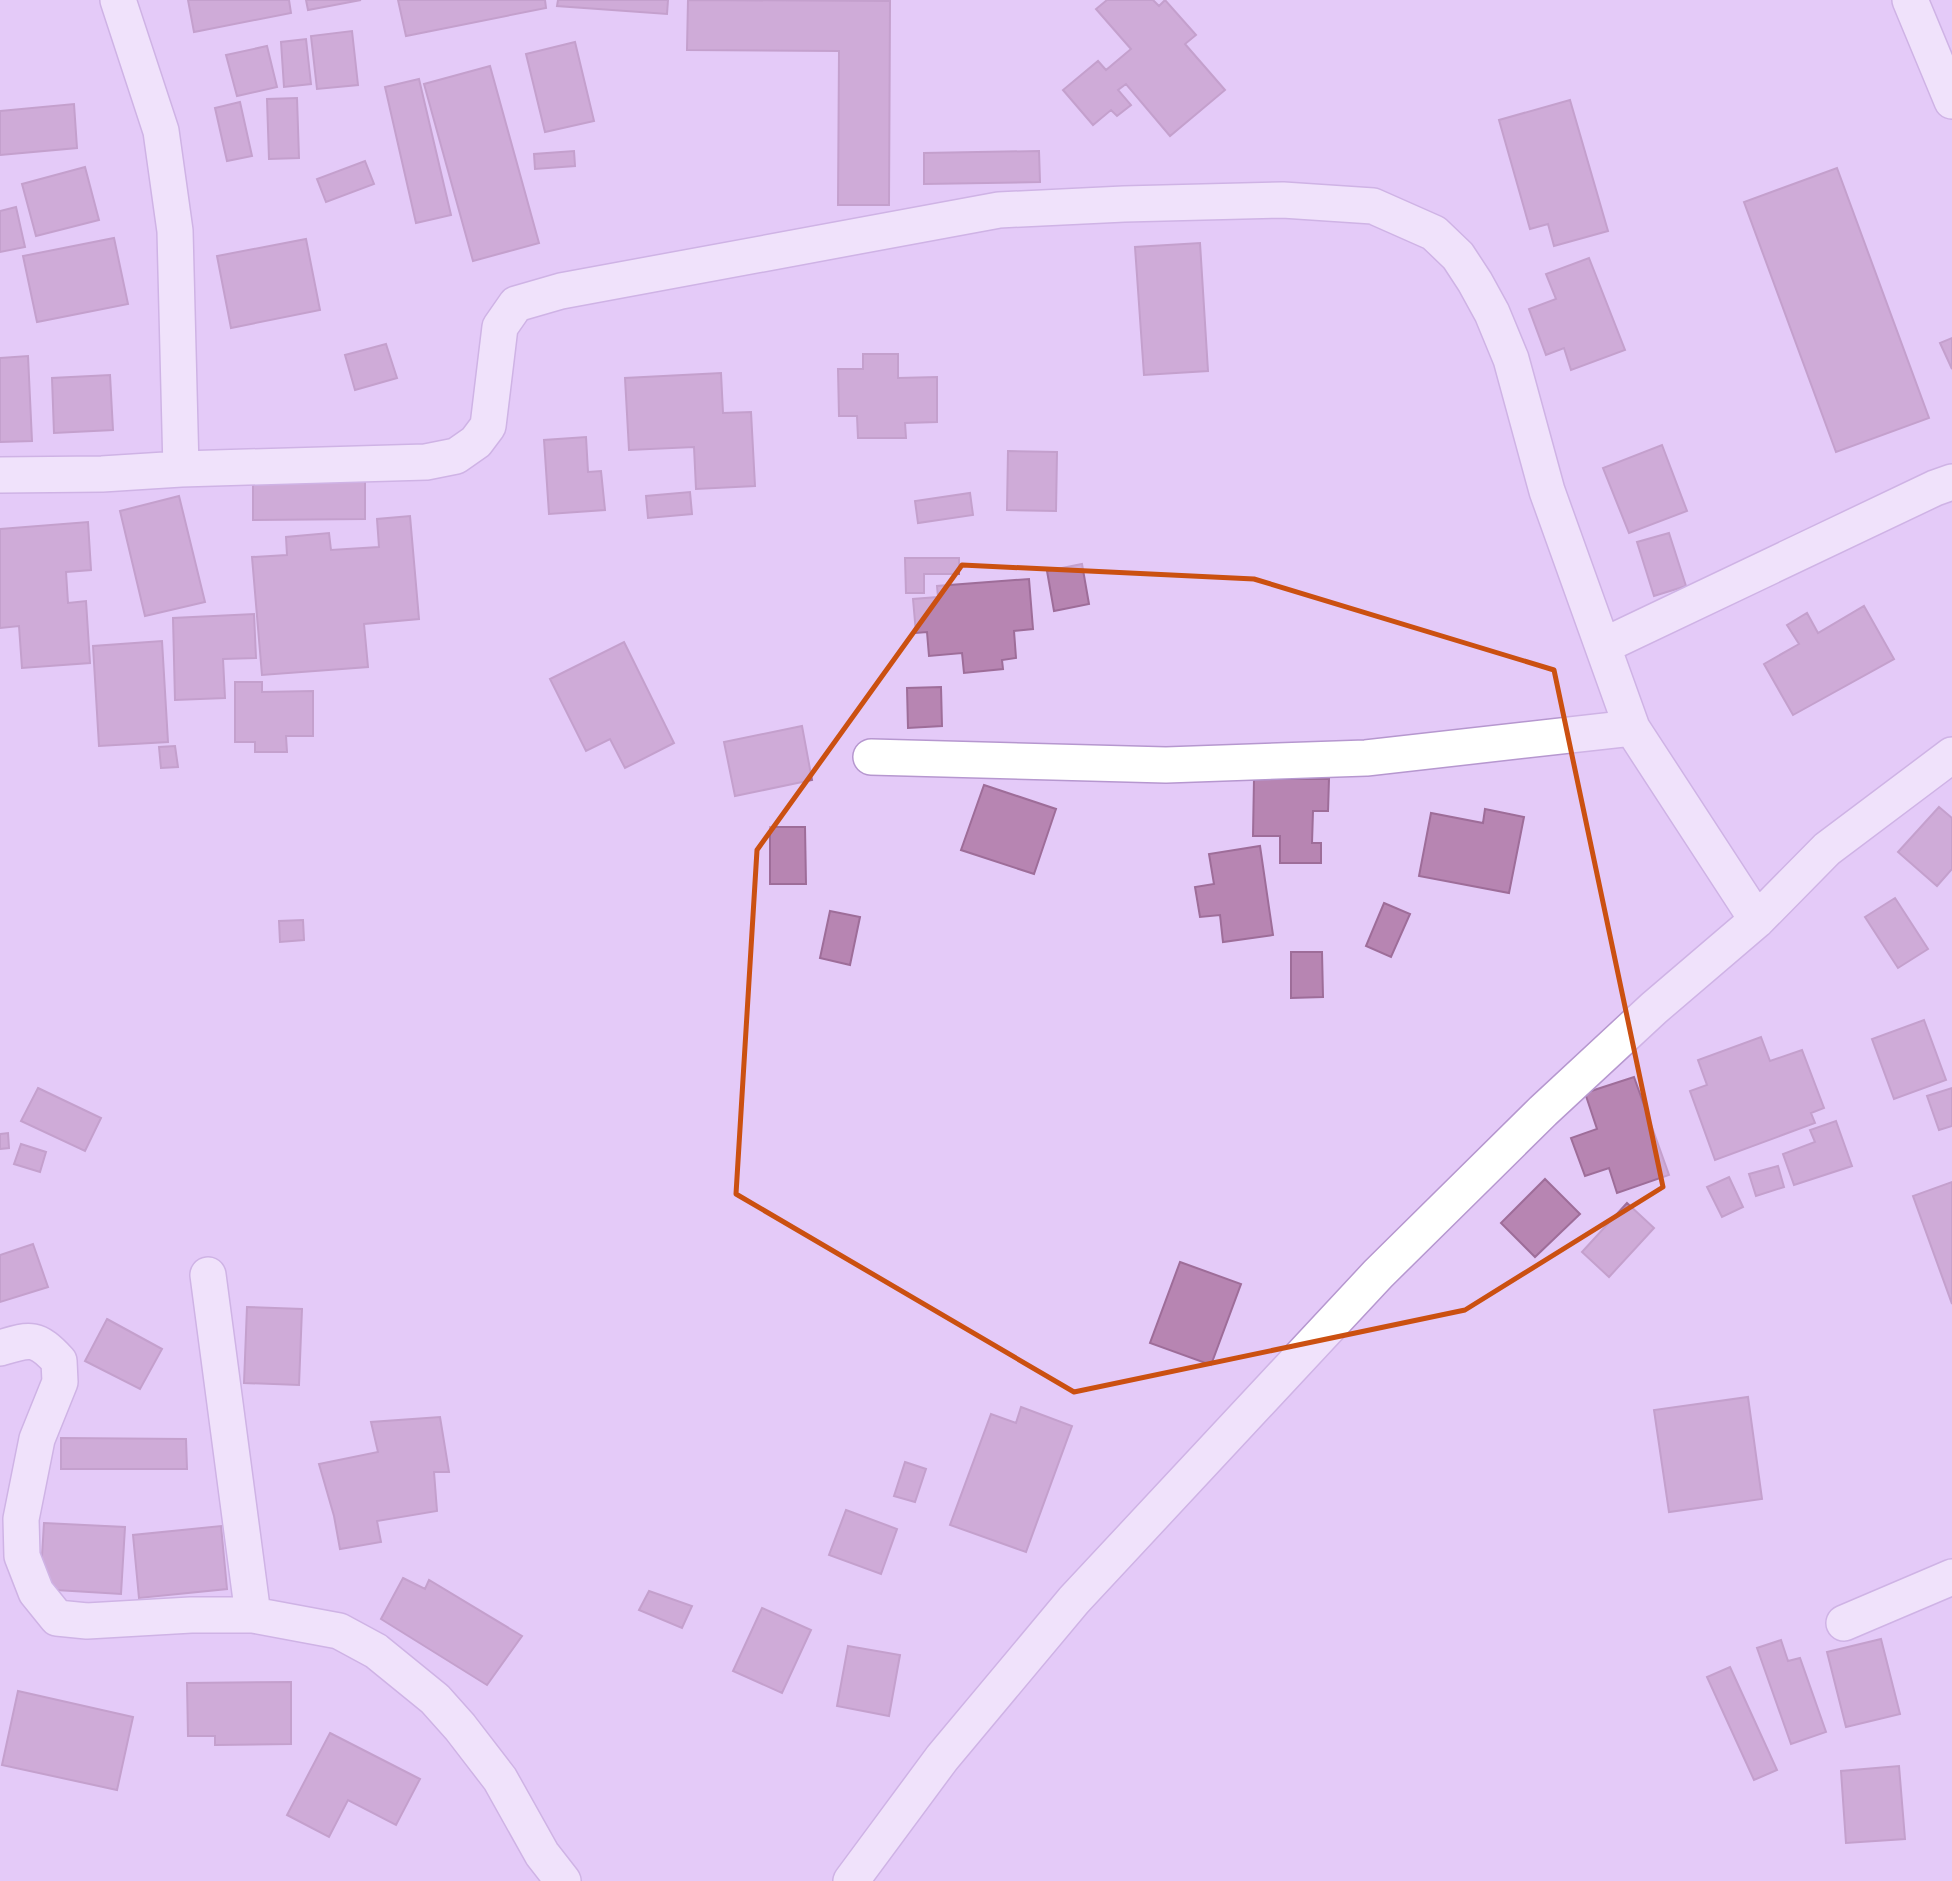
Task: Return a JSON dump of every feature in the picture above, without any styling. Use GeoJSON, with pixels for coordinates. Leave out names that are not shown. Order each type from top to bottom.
{"type":"FeatureCollection","features":[{"type":"Feature","properties":{"kind":"street"},"geometry":{"type":"LineString","coordinates":[[118,0],[161,131],[175,231],[181,469]]}},
{"type":"Feature","properties":{"kind":"street"},"geometry":{"type":"LineString","coordinates":[[1910,0],[1952,101]]}},
{"type":"Feature","properties":{"kind":"street"},"geometry":{"type":"LineString","coordinates":[[0,475],[102,474],[426,462],[456,456],[476,442],[488,426],[500,327],[516,303],[561,291],[999,210],[1283,200],[1373,206],[1434,233],[1458,256],[1475,282],[1511,359],[1547,491],[1632,728],[1758,920]]}},
{"type":"Feature","properties":{"kind":"street"},"geometry":{"type":"LineString","coordinates":[[1603,646],[1952,482]]}},
{"type":"Feature","properties":{"kind":"street"},"geometry":{"type":"LineString","coordinates":[[871,757],[1166,765],[1352,758],[1632,728]]}},
{"type":"Feature","properties":{"kind":"street"},"geometry":{"type":"LineString","coordinates":[[852,1881],[942,1758],[1074,1600],[1378,1274],[1543,1111],[1654,1009],[1758,920],[1827,849],[1952,755]]}},
{"type":"Feature","properties":{"kind":"street"},"geometry":{"type":"LineString","coordinates":[[208,1275],[253,1615]]}},
{"type":"Feature","properties":{"kind":"street"},"geometry":{"type":"LineString","coordinates":[[0,1348],[25,1341],[44,1344],[59,1361],[60,1381],[37,1439],[21,1519],[22,1556],[36,1592],[57,1618],[87,1621],[191,1615],[253,1615],[339,1631],[376,1651],[435,1699],[500,1779],[542,1854],[563,1881]]}},
{"type":"Feature","properties":{"kind":"street"},"geometry":{"type":"LineString","coordinates":[[1844,1623],[1952,1577]]}},
{"type":"Feature","properties":{"kind":"highlighted area"},"geometry":{"type":"Polygon","coordinates":[[[962,565],[1254,579],[1554,670],[1663,1187],[1465,1310],[1074,1392],[736,1194],[757,850],[962,565]]]}},
{"type":"Feature","properties":{"kind":"building"},"geometry":{"type":"Polygon","coordinates":[[[188,0],[289,0],[291,13],[194,32],[188,0]]]}},
{"type":"Feature","properties":{"kind":"building"},"geometry":{"type":"Polygon","coordinates":[[[306,0],[361,0],[308,10],[306,0]]]}},
{"type":"Feature","properties":{"kind":"building"},"geometry":{"type":"Polygon","coordinates":[[[398,0],[545,0],[546,8],[406,36],[398,0]]]}},
{"type":"Feature","properties":{"kind":"building"},"geometry":{"type":"Polygon","coordinates":[[[558,0],[668,0],[667,14],[557,6],[558,0]]]}},
{"type":"Feature","properties":{"kind":"building"},"geometry":{"type":"Polygon","coordinates":[[[688,0],[890,1],[889,205],[838,205],[839,51],[687,50],[688,0]]]}},
{"type":"Feature","properties":{"kind":"building"},"geometry":{"type":"Polygon","coordinates":[[[1107,0],[1153,0],[1159,6],[1165,0],[1196,35],[1185,44],[1225,90],[1170,136],[1126,84],[1118,90],[1131,105],[1117,116],[1111,110],[1093,125],[1063,90],[1098,61],[1106,70],[1131,49],[1096,9],[1107,0]]]}},
{"type":"Feature","properties":{"kind":"building"},"geometry":{"type":"Polygon","coordinates":[[[352,31],[358,85],[317,89],[311,36],[352,31]]]}},
{"type":"Feature","properties":{"kind":"building"},"geometry":{"type":"Polygon","coordinates":[[[306,39],[311,84],[284,87],[281,42],[306,39]]]}},
{"type":"Feature","properties":{"kind":"building"},"geometry":{"type":"Polygon","coordinates":[[[575,42],[594,121],[545,132],[526,54],[575,42]]]}},
{"type":"Feature","properties":{"kind":"building"},"geometry":{"type":"Polygon","coordinates":[[[267,46],[277,87],[237,96],[226,55],[267,46]]]}},
{"type":"Feature","properties":{"kind":"building"},"geometry":{"type":"Polygon","coordinates":[[[490,66],[539,243],[473,261],[424,84],[490,66]]]}},
{"type":"Feature","properties":{"kind":"building"},"geometry":{"type":"Polygon","coordinates":[[[419,79],[451,215],[416,223],[385,87],[419,79]]]}},
{"type":"Feature","properties":{"kind":"building"},"geometry":{"type":"Polygon","coordinates":[[[297,98],[299,158],[269,159],[267,99],[297,98]]]}},
{"type":"Feature","properties":{"kind":"building"},"geometry":{"type":"Polygon","coordinates":[[[1570,100],[1608,231],[1554,246],[1548,224],[1530,229],[1499,120],[1570,100]]]}},
{"type":"Feature","properties":{"kind":"building"},"geometry":{"type":"Polygon","coordinates":[[[240,102],[252,156],[227,161],[215,108],[240,102]]]}},
{"type":"Feature","properties":{"kind":"building"},"geometry":{"type":"Polygon","coordinates":[[[74,104],[77,148],[0,155],[0,111],[74,104]]]}},
{"type":"Feature","properties":{"kind":"building"},"geometry":{"type":"Polygon","coordinates":[[[574,151],[575,166],[535,169],[534,154],[574,151]]]}},
{"type":"Feature","properties":{"kind":"building"},"geometry":{"type":"Polygon","coordinates":[[[1039,151],[1040,182],[924,184],[924,153],[1039,151]]]}},
{"type":"Feature","properties":{"kind":"building"},"geometry":{"type":"Polygon","coordinates":[[[365,161],[374,184],[326,202],[317,179],[365,161]]]}},
{"type":"Feature","properties":{"kind":"building"},"geometry":{"type":"Polygon","coordinates":[[[85,167],[99,220],[36,236],[22,184],[85,167]]]}},
{"type":"Feature","properties":{"kind":"building"},"geometry":{"type":"Polygon","coordinates":[[[1837,168],[1929,418],[1836,452],[1744,202],[1837,168]]]}},
{"type":"Feature","properties":{"kind":"building"},"geometry":{"type":"Polygon","coordinates":[[[16,207],[25,247],[0,252],[0,211],[16,207]]]}},
{"type":"Feature","properties":{"kind":"building"},"geometry":{"type":"Polygon","coordinates":[[[114,238],[128,304],[37,322],[23,256],[114,238]]]}},
{"type":"Feature","properties":{"kind":"building"},"geometry":{"type":"Polygon","coordinates":[[[306,239],[320,310],[231,328],[217,256],[306,239]]]}},
{"type":"Feature","properties":{"kind":"building"},"geometry":{"type":"Polygon","coordinates":[[[1200,243],[1208,371],[1144,375],[1135,247],[1200,243]]]}},
{"type":"Feature","properties":{"kind":"building"},"geometry":{"type":"Polygon","coordinates":[[[1589,258],[1625,350],[1571,370],[1564,348],[1546,355],[1529,309],[1556,299],[1546,274],[1589,258]]]}},
{"type":"Feature","properties":{"kind":"building"},"geometry":{"type":"Polygon","coordinates":[[[1952,338],[1952,369],[1940,343],[1952,338]]]}},
{"type":"Feature","properties":{"kind":"building"},"geometry":{"type":"Polygon","coordinates":[[[386,344],[397,378],[355,390],[345,355],[386,344]]]}},
{"type":"Feature","properties":{"kind":"building"},"geometry":{"type":"Polygon","coordinates":[[[863,354],[898,354],[898,378],[937,377],[937,422],[905,423],[906,438],[858,438],[857,416],[839,416],[838,369],[863,369],[863,354]]]}},
{"type":"Feature","properties":{"kind":"building"},"geometry":{"type":"Polygon","coordinates":[[[28,356],[32,441],[0,442],[0,358],[28,356]]]}},
{"type":"Feature","properties":{"kind":"building"},"geometry":{"type":"Polygon","coordinates":[[[721,373],[723,413],[751,412],[755,486],[696,489],[694,447],[629,450],[625,378],[721,373]]]}},
{"type":"Feature","properties":{"kind":"building"},"geometry":{"type":"Polygon","coordinates":[[[110,375],[113,430],[54,433],[52,378],[110,375]]]}},
{"type":"Feature","properties":{"kind":"building"},"geometry":{"type":"Polygon","coordinates":[[[586,437],[588,472],[601,471],[605,510],[549,514],[544,440],[586,437]]]}},
{"type":"Feature","properties":{"kind":"building"},"geometry":{"type":"Polygon","coordinates":[[[1662,445],[1687,511],[1629,533],[1603,468],[1662,445]]]}},
{"type":"Feature","properties":{"kind":"building"},"geometry":{"type":"Polygon","coordinates":[[[1008,451],[1057,452],[1056,511],[1007,510],[1008,451]]]}},
{"type":"Feature","properties":{"kind":"building"},"geometry":{"type":"Polygon","coordinates":[[[253,478],[365,478],[365,519],[253,520],[253,478]]]}},
{"type":"Feature","properties":{"kind":"building"},"geometry":{"type":"Polygon","coordinates":[[[690,492],[692,514],[648,518],[646,496],[690,492]]]}},
{"type":"Feature","properties":{"kind":"building"},"geometry":{"type":"Polygon","coordinates":[[[970,493],[973,515],[918,523],[915,501],[970,493]]]}},
{"type":"Feature","properties":{"kind":"building"},"geometry":{"type":"Polygon","coordinates":[[[179,496],[205,602],[145,616],[120,511],[179,496]]]}},
{"type":"Feature","properties":{"kind":"building"},"geometry":{"type":"Polygon","coordinates":[[[410,516],[419,619],[364,624],[368,667],[262,675],[252,557],[287,555],[286,537],[329,533],[331,550],[379,547],[377,519],[410,516]]]}},
{"type":"Feature","properties":{"kind":"building"},"geometry":{"type":"Polygon","coordinates":[[[88,522],[91,570],[66,572],[68,603],[86,601],[90,663],[22,668],[19,626],[0,628],[0,529],[88,522]]]}},
{"type":"Feature","properties":{"kind":"building"},"geometry":{"type":"Polygon","coordinates":[[[1669,533],[1686,586],[1654,596],[1637,542],[1669,533]]]}},
{"type":"Feature","properties":{"kind":"building"},"geometry":{"type":"Polygon","coordinates":[[[905,558],[959,558],[959,574],[924,574],[924,593],[906,593],[905,558]]]}},
{"type":"Feature","properties":{"kind":"building"},"geometry":{"type":"Polygon","coordinates":[[[1082,564],[1089,604],[1054,611],[1047,571],[1082,564]]]}},
{"type":"Feature","properties":{"kind":"building"},"geometry":{"type":"Polygon","coordinates":[[[1029,579],[1033,629],[1014,631],[1016,658],[1002,660],[1003,669],[964,673],[962,653],[929,656],[927,632],[916,633],[913,599],[938,597],[937,586],[1029,579]]]}},
{"type":"Feature","properties":{"kind":"building"},"geometry":{"type":"Polygon","coordinates":[[[1864,606],[1894,659],[1793,715],[1764,664],[1799,644],[1787,625],[1807,613],[1818,633],[1864,606]]]}},
{"type":"Feature","properties":{"kind":"building"},"geometry":{"type":"Polygon","coordinates":[[[254,614],[256,658],[223,659],[225,698],[175,700],[173,618],[254,614]]]}},
{"type":"Feature","properties":{"kind":"building"},"geometry":{"type":"Polygon","coordinates":[[[162,641],[168,742],[99,746],[93,646],[162,641]]]}},
{"type":"Feature","properties":{"kind":"building"},"geometry":{"type":"Polygon","coordinates":[[[624,642],[674,743],[625,768],[610,739],[586,751],[550,679],[624,642]]]}},
{"type":"Feature","properties":{"kind":"building"},"geometry":{"type":"Polygon","coordinates":[[[235,682],[262,682],[262,692],[313,691],[313,736],[286,736],[287,752],[255,752],[255,742],[235,742],[235,682]]]}},
{"type":"Feature","properties":{"kind":"building"},"geometry":{"type":"Polygon","coordinates":[[[941,687],[942,726],[908,728],[907,688],[941,687]]]}},
{"type":"Feature","properties":{"kind":"building"},"geometry":{"type":"Polygon","coordinates":[[[802,726],[812,780],[735,796],[724,742],[802,726]]]}},
{"type":"Feature","properties":{"kind":"building"},"geometry":{"type":"Polygon","coordinates":[[[175,746],[178,767],[161,768],[159,747],[175,746]]]}},
{"type":"Feature","properties":{"kind":"building"},"geometry":{"type":"Polygon","coordinates":[[[1254,779],[1329,779],[1328,811],[1313,811],[1312,843],[1321,843],[1321,863],[1280,863],[1280,836],[1253,836],[1254,779]]]}},
{"type":"Feature","properties":{"kind":"building"},"geometry":{"type":"Polygon","coordinates":[[[984,785],[1056,809],[1034,874],[961,850],[984,785]]]}},
{"type":"Feature","properties":{"kind":"building"},"geometry":{"type":"Polygon","coordinates":[[[1939,807],[1952,818],[1952,869],[1937,886],[1898,852],[1939,807]]]}},
{"type":"Feature","properties":{"kind":"building"},"geometry":{"type":"Polygon","coordinates":[[[1485,809],[1524,817],[1509,893],[1419,876],[1431,813],[1483,823],[1485,809]]]}},
{"type":"Feature","properties":{"kind":"building"},"geometry":{"type":"Polygon","coordinates":[[[770,827],[805,827],[806,884],[770,884],[770,827]]]}},
{"type":"Feature","properties":{"kind":"building"},"geometry":{"type":"Polygon","coordinates":[[[1260,846],[1273,935],[1223,942],[1220,915],[1200,917],[1195,887],[1214,884],[1209,854],[1260,846]]]}},
{"type":"Feature","properties":{"kind":"building"},"geometry":{"type":"Polygon","coordinates":[[[1895,898],[1928,949],[1898,968],[1865,917],[1895,898]]]}},
{"type":"Feature","properties":{"kind":"building"},"geometry":{"type":"Polygon","coordinates":[[[1384,903],[1410,914],[1391,957],[1366,946],[1384,903]]]}},
{"type":"Feature","properties":{"kind":"building"},"geometry":{"type":"Polygon","coordinates":[[[830,911],[860,917],[850,965],[820,958],[830,911]]]}},
{"type":"Feature","properties":{"kind":"building"},"geometry":{"type":"Polygon","coordinates":[[[303,920],[304,940],[280,942],[279,921],[303,920]]]}},
{"type":"Feature","properties":{"kind":"building"},"geometry":{"type":"Polygon","coordinates":[[[1291,952],[1322,952],[1323,997],[1291,998],[1291,952]]]}},
{"type":"Feature","properties":{"kind":"building"},"geometry":{"type":"Polygon","coordinates":[[[1924,1020],[1946,1080],[1894,1099],[1872,1039],[1924,1020]]]}},
{"type":"Feature","properties":{"kind":"building"},"geometry":{"type":"Polygon","coordinates":[[[1761,1037],[1770,1061],[1802,1050],[1824,1108],[1811,1113],[1815,1123],[1715,1160],[1690,1091],[1707,1085],[1698,1060],[1761,1037]]]}},
{"type":"Feature","properties":{"kind":"building"},"geometry":{"type":"Polygon","coordinates":[[[1634,1077],[1669,1175],[1617,1193],[1609,1168],[1585,1176],[1571,1138],[1597,1129],[1585,1093],[1634,1077]]]}},
{"type":"Feature","properties":{"kind":"building"},"geometry":{"type":"Polygon","coordinates":[[[38,1088],[101,1118],[85,1151],[21,1121],[38,1088]]]}},
{"type":"Feature","properties":{"kind":"building"},"geometry":{"type":"Polygon","coordinates":[[[1952,1088],[1952,1126],[1939,1130],[1927,1096],[1952,1088]]]}},
{"type":"Feature","properties":{"kind":"building"},"geometry":{"type":"Polygon","coordinates":[[[1836,1121],[1852,1166],[1794,1185],[1783,1154],[1815,1142],[1810,1130],[1836,1121]]]}},
{"type":"Feature","properties":{"kind":"building"},"geometry":{"type":"Polygon","coordinates":[[[8,1133],[9,1148],[0,1149],[0,1134],[8,1133]]]}},
{"type":"Feature","properties":{"kind":"building"},"geometry":{"type":"Polygon","coordinates":[[[21,1144],[46,1152],[40,1172],[14,1164],[21,1144]]]}},
{"type":"Feature","properties":{"kind":"building"},"geometry":{"type":"Polygon","coordinates":[[[1778,1166],[1784,1187],[1756,1196],[1749,1174],[1778,1166]]]}},
{"type":"Feature","properties":{"kind":"building"},"geometry":{"type":"Polygon","coordinates":[[[1729,1177],[1743,1207],[1722,1217],[1707,1187],[1729,1177]]]}},
{"type":"Feature","properties":{"kind":"building"},"geometry":{"type":"Polygon","coordinates":[[[1545,1179],[1580,1214],[1535,1257],[1501,1223],[1545,1179]]]}},
{"type":"Feature","properties":{"kind":"building"},"geometry":{"type":"Polygon","coordinates":[[[1952,1182],[1952,1304],[1913,1196],[1952,1182]]]}},
{"type":"Feature","properties":{"kind":"building"},"geometry":{"type":"Polygon","coordinates":[[[1627,1203],[1654,1228],[1609,1277],[1582,1252],[1627,1203]]]}},
{"type":"Feature","properties":{"kind":"building"},"geometry":{"type":"Polygon","coordinates":[[[33,1244],[48,1287],[0,1302],[0,1255],[33,1244]]]}},
{"type":"Feature","properties":{"kind":"building"},"geometry":{"type":"Polygon","coordinates":[[[1180,1262],[1241,1284],[1211,1365],[1150,1343],[1180,1262]]]}},
{"type":"Feature","properties":{"kind":"building"},"geometry":{"type":"Polygon","coordinates":[[[247,1307],[302,1309],[299,1385],[244,1383],[247,1307]]]}},
{"type":"Feature","properties":{"kind":"building"},"geometry":{"type":"Polygon","coordinates":[[[107,1319],[162,1349],[140,1389],[85,1361],[107,1319]]]}},
{"type":"Feature","properties":{"kind":"building"},"geometry":{"type":"Polygon","coordinates":[[[1748,1397],[1762,1499],[1669,1512],[1654,1410],[1748,1397]]]}},
{"type":"Feature","properties":{"kind":"building"},"geometry":{"type":"Polygon","coordinates":[[[1021,1407],[1072,1426],[1026,1552],[950,1525],[991,1414],[1016,1423],[1021,1407]]]}},
{"type":"Feature","properties":{"kind":"building"},"geometry":{"type":"Polygon","coordinates":[[[440,1417],[449,1472],[434,1472],[437,1511],[377,1521],[381,1542],[340,1549],[319,1464],[378,1452],[371,1422],[440,1417]]]}},
{"type":"Feature","properties":{"kind":"building"},"geometry":{"type":"Polygon","coordinates":[[[61,1438],[186,1439],[187,1469],[61,1469],[61,1438]]]}},
{"type":"Feature","properties":{"kind":"building"},"geometry":{"type":"Polygon","coordinates":[[[905,1462],[926,1469],[915,1502],[894,1496],[905,1462]]]}},
{"type":"Feature","properties":{"kind":"building"},"geometry":{"type":"Polygon","coordinates":[[[846,1510],[897,1529],[881,1574],[829,1555],[846,1510]]]}},
{"type":"Feature","properties":{"kind":"building"},"geometry":{"type":"Polygon","coordinates":[[[44,1523],[125,1527],[121,1594],[40,1589],[44,1523]]]}},
{"type":"Feature","properties":{"kind":"building"},"geometry":{"type":"Polygon","coordinates":[[[221,1526],[227,1589],[139,1598],[133,1535],[221,1526]]]}},
{"type":"Feature","properties":{"kind":"building"},"geometry":{"type":"Polygon","coordinates":[[[403,1578],[425,1589],[429,1580],[522,1636],[487,1685],[381,1619],[403,1578]]]}},
{"type":"Feature","properties":{"kind":"building"},"geometry":{"type":"Polygon","coordinates":[[[649,1591],[692,1606],[682,1628],[639,1610],[649,1591]]]}},
{"type":"Feature","properties":{"kind":"building"},"geometry":{"type":"Polygon","coordinates":[[[762,1608],[811,1630],[782,1693],[733,1671],[762,1608]]]}},
{"type":"Feature","properties":{"kind":"building"},"geometry":{"type":"Polygon","coordinates":[[[1881,1639],[1900,1714],[1846,1727],[1827,1652],[1881,1639]]]}},
{"type":"Feature","properties":{"kind":"building"},"geometry":{"type":"Polygon","coordinates":[[[1781,1640],[1788,1661],[1800,1658],[1826,1732],[1791,1744],[1757,1648],[1781,1640]]]}},
{"type":"Feature","properties":{"kind":"building"},"geometry":{"type":"Polygon","coordinates":[[[848,1646],[900,1655],[889,1716],[837,1706],[848,1646]]]}},
{"type":"Feature","properties":{"kind":"building"},"geometry":{"type":"Polygon","coordinates":[[[1730,1667],[1777,1770],[1754,1780],[1707,1677],[1730,1667]]]}},
{"type":"Feature","properties":{"kind":"building"},"geometry":{"type":"Polygon","coordinates":[[[291,1682],[291,1744],[215,1745],[215,1736],[188,1736],[187,1683],[291,1682]]]}},
{"type":"Feature","properties":{"kind":"building"},"geometry":{"type":"Polygon","coordinates":[[[18,1691],[133,1717],[117,1790],[2,1765],[18,1691]]]}},
{"type":"Feature","properties":{"kind":"building"},"geometry":{"type":"Polygon","coordinates":[[[330,1733],[420,1779],[396,1825],[348,1800],[329,1837],[287,1815],[330,1733]]]}},
{"type":"Feature","properties":{"kind":"building"},"geometry":{"type":"Polygon","coordinates":[[[1899,1766],[1905,1839],[1846,1843],[1841,1771],[1899,1766]]]}}]}
